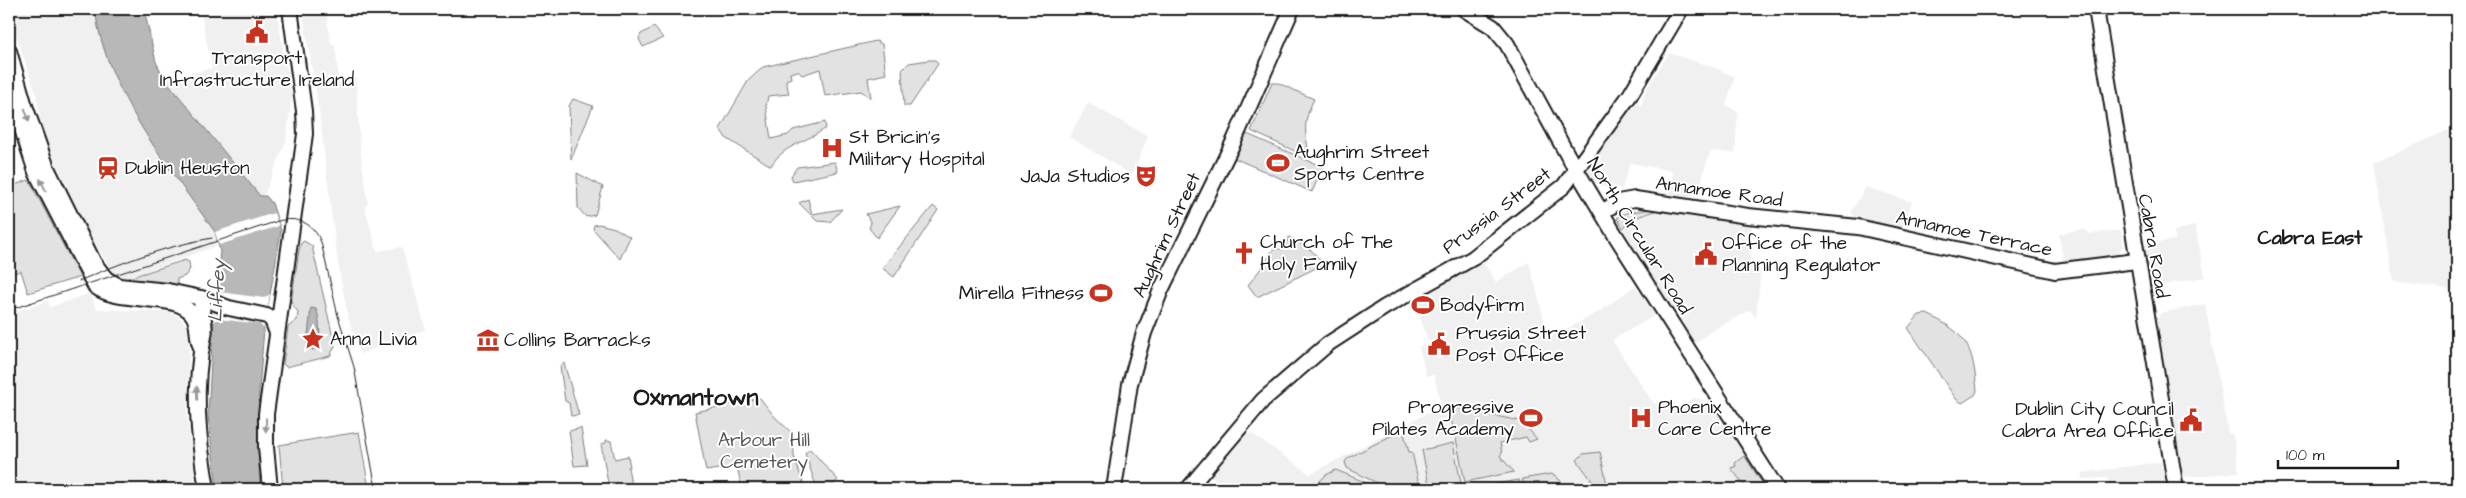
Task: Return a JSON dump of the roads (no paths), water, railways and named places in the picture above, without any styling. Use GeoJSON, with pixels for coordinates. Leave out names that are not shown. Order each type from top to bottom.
{"type":"FeatureCollection","features":[{"type":"Feature","properties":{"kind":"main road"},"geometry":{"type":"LineString","coordinates":[[270,489],[266,447],[266,414],[305,134],[304,110],[290,9]]}},
{"type":"Feature","properties":{"kind":"main road","name":"Aughrim Street"},"geometry":{"type":"LineString","coordinates":[[1114,489],[1130,384],[1144,333],[1161,290],[1234,141],[1292,9]]}},
{"type":"Feature","properties":{"kind":"main road","name":"North Circular Road"},"geometry":{"type":"LineString","coordinates":[[1464,9],[1492,27],[1507,44],[1576,170],[1746,444],[1777,489]]}},
{"type":"Feature","properties":{"kind":"main road","name":"Prussia Street"},"geometry":{"type":"LineString","coordinates":[[1188,489],[1263,400],[1316,354],[1346,331],[1385,307],[1473,258],[1564,186],[1630,95],[1681,9]]}},
{"type":"Feature","properties":{"kind":"main road","name":"Cabra Road"},"geometry":{"type":"LineString","coordinates":[[2096,9],[2136,261],[2176,489]]}},
{"type":"Feature","properties":{"kind":"main road"},"geometry":{"type":"LineString","coordinates":[[9,51],[24,103],[47,168],[100,272],[106,279],[119,286],[201,298],[215,306],[253,312],[272,320],[277,333]]}},
{"type":"Feature","properties":{"kind":"main road"},"geometry":{"type":"LineString","coordinates":[[9,89],[36,172],[95,286],[102,292],[114,296],[163,301],[177,305],[193,315],[197,325],[200,344],[197,381],[198,411],[201,457],[207,489]]}},
{"type":"Feature","properties":{"kind":"main road"},"geometry":{"type":"LineString","coordinates":[[1562,146],[1574,150],[1591,150]]}},
{"type":"Feature","properties":{"kind":"main road","name":"Annamoe Road"},"geometry":{"type":"LineString","coordinates":[[1602,212],[1618,202],[1635,199],[1738,215],[1834,223]]}},
{"type":"Feature","properties":{"kind":"main road","name":"Annamoe Terrace"},"geometry":{"type":"LineString","coordinates":[[1834,223],[2050,271],[2066,271],[2136,261]]}},
{"type":"Feature","properties":{"kind":"main road"},"geometry":{"type":"LineString","coordinates":[[253,312],[269,309],[274,305],[283,284]]}},
{"type":"Feature","properties":{"kind":"main road"},"geometry":{"type":"LineString","coordinates":[[200,344],[204,336],[201,298]]}},
{"type":"Feature","properties":{"kind":"main road"},"geometry":{"type":"LineString","coordinates":[[204,322],[215,306]]}},
{"type":"Feature","properties":{"kind":"water","name":"Liffey"},"geometry":{"type":"Polygon","coordinates":[[[95,9],[144,9],[156,62],[165,79],[260,196],[266,196],[272,203],[281,231],[264,329],[259,390],[258,441],[260,489],[217,489],[208,416],[213,326],[220,251],[215,232],[159,154],[125,98],[101,39],[95,9]]]}},
{"type":"Feature","properties":{"kind":"water"},"geometry":{"type":"Polygon","coordinates":[[[311,308],[316,309],[317,312],[321,343],[319,348],[312,350],[307,344],[311,308]]]}},
{"type":"Feature","properties":{"kind":"tram line"},"geometry":{"type":"LineString","coordinates":[[9,310],[278,221],[298,220],[304,222],[314,230],[321,242],[338,316],[354,367],[376,489]]}},
{"type":"Feature","properties":{"kind":"tram line"},"geometry":{"type":"LineString","coordinates":[[79,281],[144,255],[212,238]]}},
{"type":"Feature","properties":{"kind":"place","name":"Transport Infrastructure Ireland"},"geometry":{"type":"Point","coordinates":[257,32]}},
{"type":"Feature","properties":{"kind":"place","name":"St Bricin's Military Hospital"},"geometry":{"type":"Point","coordinates":[832,148]}},
{"type":"Feature","properties":{"kind":"place","name":"Aughrim Street Sports Centre"},"geometry":{"type":"Point","coordinates":[1278,163]}},
{"type":"Feature","properties":{"kind":"place","name":"Dublin Heuston"},"geometry":{"type":"Point","coordinates":[108,168]}},
{"type":"Feature","properties":{"kind":"place","name":"JaJa Studios"},"geometry":{"type":"Point","coordinates":[1146,176]}},
{"type":"Feature","properties":{"kind":"place","name":"Church of The Holy Family"},"geometry":{"type":"Point","coordinates":[1244,253]}},
{"type":"Feature","properties":{"kind":"place","name":"Office of the Planning Regulator"},"geometry":{"type":"Point","coordinates":[1706,254]}},
{"type":"Feature","properties":{"kind":"place","name":"Mirella Fitness"},"geometry":{"type":"Point","coordinates":[1101,293]}},
{"type":"Feature","properties":{"kind":"place","name":"Bodyfirm"},"geometry":{"type":"Point","coordinates":[1423,305]}},
{"type":"Feature","properties":{"kind":"place","name":"Anna Livia"},"geometry":{"type":"Point","coordinates":[313,339]}},
{"type":"Feature","properties":{"kind":"place","name":"Collins Barracks"},"geometry":{"type":"Point","coordinates":[488,340]}},
{"type":"Feature","properties":{"kind":"place","name":"Prussia Street Post Office"},"geometry":{"type":"Point","coordinates":[1439,344]}},
{"type":"Feature","properties":{"kind":"place","name":"Progressive Pilates Academy"},"geometry":{"type":"Point","coordinates":[1531,418]}},
{"type":"Feature","properties":{"kind":"place","name":"Phoenix Care Centre"},"geometry":{"type":"Point","coordinates":[1641,418]}},
{"type":"Feature","properties":{"kind":"place","name":"Dublin City Council Cabra Area Office"},"geometry":{"type":"Point","coordinates":[2191,420]}},
{"type":"Feature","properties":{"kind":"district","name":"Cabra East"},"geometry":{"type":"Point","coordinates":[2310,238]}},
{"type":"Feature","properties":{"kind":"district","name":"Oxmantown"},"geometry":{"type":"Point","coordinates":[696,398]}},
{"type":"Feature","properties":{"kind":"park label","name":"Arbour Hill Cemetery"},"geometry":{"type":"Point","coordinates":[764,451]}}]}
